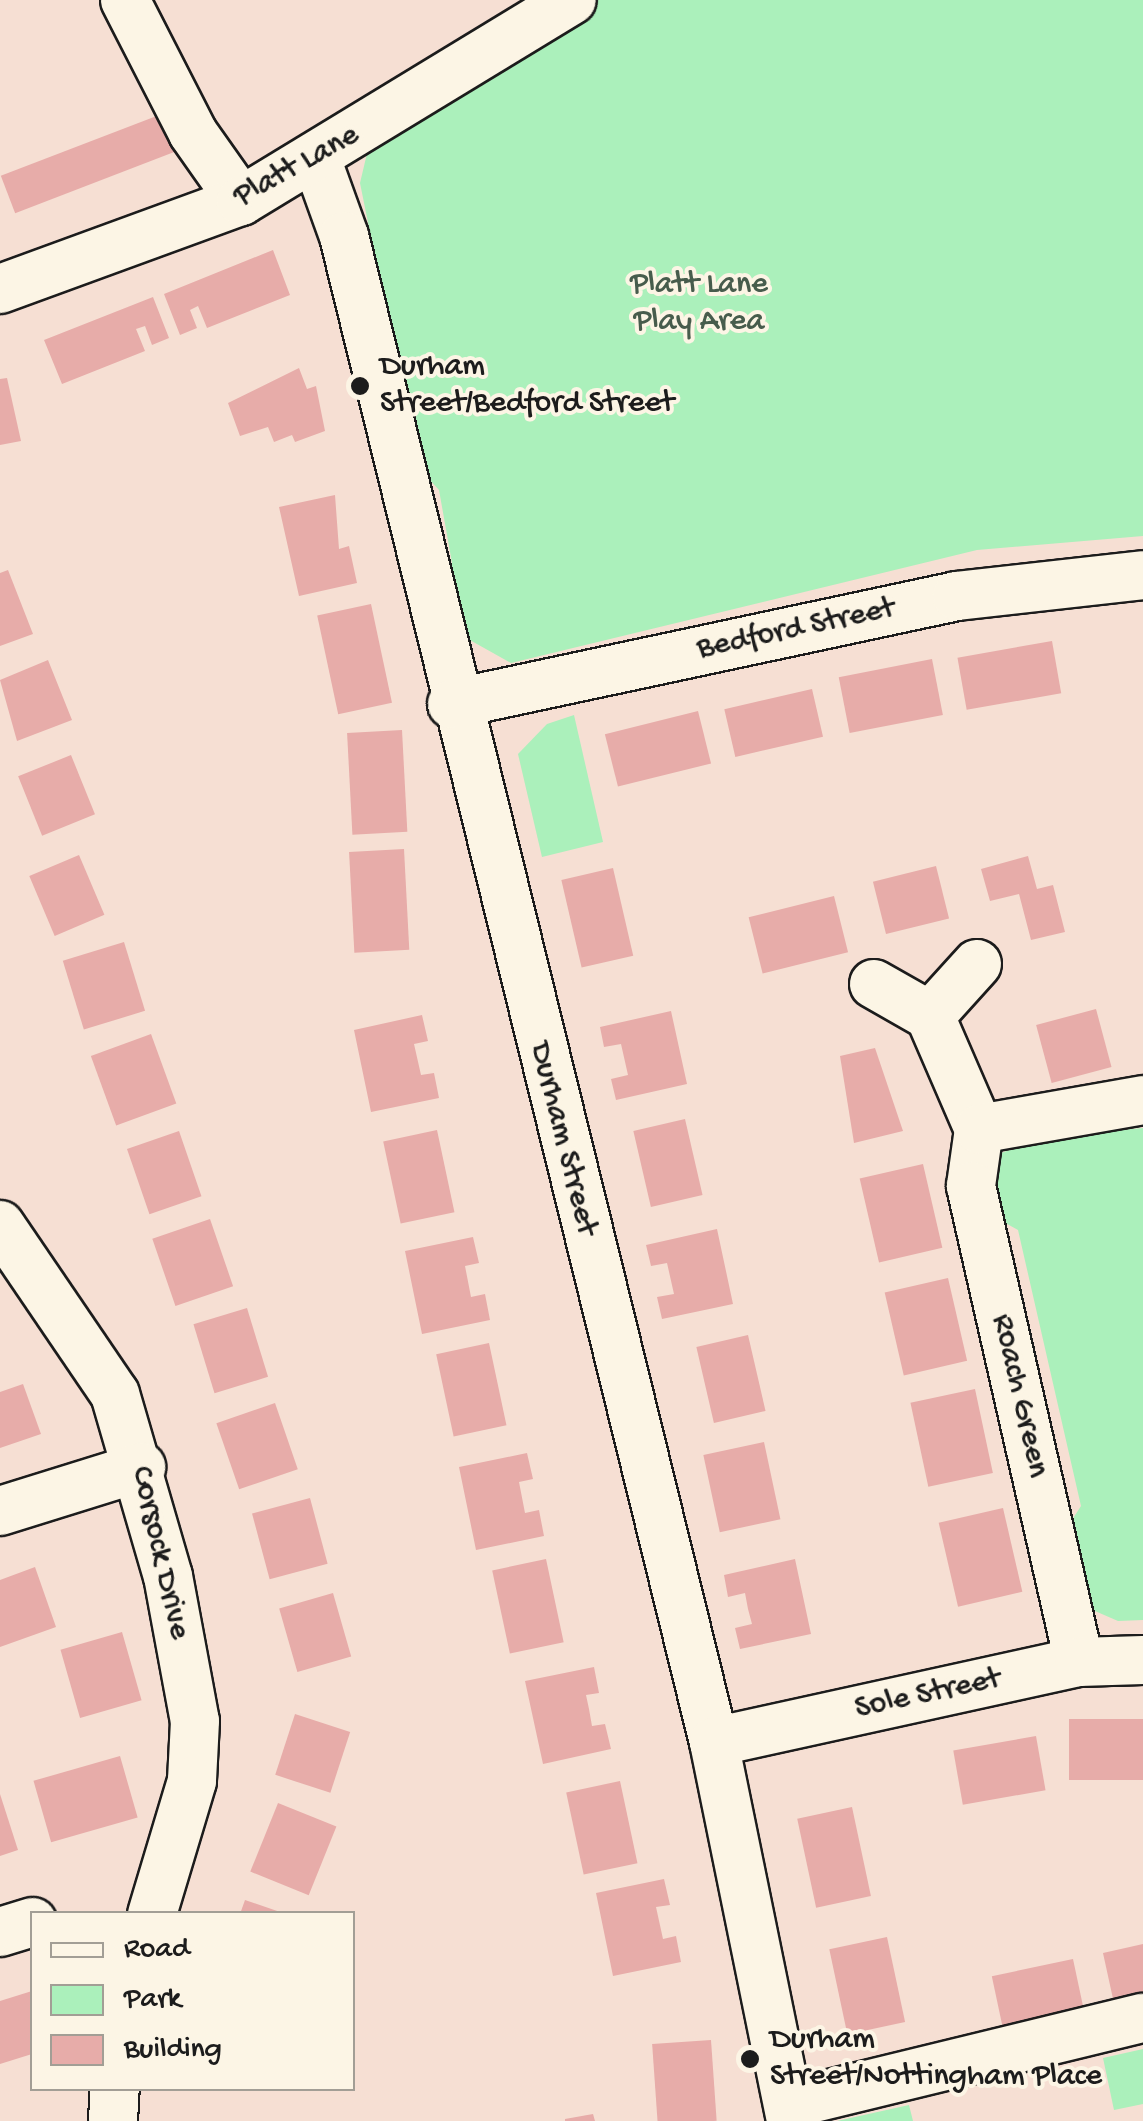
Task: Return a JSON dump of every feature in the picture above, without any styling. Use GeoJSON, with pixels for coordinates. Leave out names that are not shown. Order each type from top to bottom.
{"type":"FeatureCollection","features":[{"type":"Feature","properties":{"kind":"street"},"geometry":{"type":"LineString","coordinates":[[125,0],[192,133],[240,201]]}},
{"type":"Feature","properties":{"kind":"street","name":"Platt Lane"},"geometry":{"type":"LineString","coordinates":[[0,290],[240,201],[317,161],[572,0]]}},
{"type":"Feature","properties":{"kind":"street","name":"Durham Street"},"geometry":{"type":"LineString","coordinates":[[317,161],[344,236],[452,704],[714,1742],[790,2113]]}},
{"type":"Feature","properties":{"kind":"street","name":"Bedford Street"},"geometry":{"type":"LineString","coordinates":[[452,704],[957,596],[1143,576]]}},
{"type":"Feature","properties":{"kind":"street"},"geometry":{"type":"LineString","coordinates":[[930,1016],[977,964]]}},
{"type":"Feature","properties":{"kind":"street"},"geometry":{"type":"LineString","coordinates":[[874,984],[930,1016],[980,1129],[1143,1100]]}},
{"type":"Feature","properties":{"kind":"street","name":"Roach Green"},"geometry":{"type":"LineString","coordinates":[[980,1129],[971,1186],[1079,1662]]}},
{"type":"Feature","properties":{"kind":"street","name":"Corsock Drive"},"geometry":{"type":"LineString","coordinates":[[0,1224],[95,1354],[141,1467],[194,1721],[179,1845],[153,1911]]}},
{"type":"Feature","properties":{"kind":"street"},"geometry":{"type":"LineString","coordinates":[[0,1511],[141,1467]]}},
{"type":"Feature","properties":{"kind":"street","name":"Sole Street"},"geometry":{"type":"LineString","coordinates":[[714,1742],[1079,1662],[1143,1660]]}},
{"type":"Feature","properties":{"kind":"street"},"geometry":{"type":"LineString","coordinates":[[0,1932],[30,1923]]}},
{"type":"Feature","properties":{"kind":"street"},"geometry":{"type":"LineString","coordinates":[[790,2113],[1143,2018]]}},
{"type":"Feature","properties":{"kind":"street"},"geometry":{"type":"LineString","coordinates":[[112,2121],[114,2091]]}},
{"type":"Feature","properties":{"kind":"green space","name":"Platt Lane Play Area"},"geometry":{"type":"Polygon","coordinates":[[[588,0],[1143,0],[1143,536],[977,550],[511,663],[468,639],[441,599],[452,563],[439,490],[417,466],[360,183],[369,145],[588,0]]]}},
{"type":"Feature","properties":{"kind":"green space"},"geometry":{"type":"Polygon","coordinates":[[[574,715],[603,842],[542,857],[518,754],[547,724],[574,715]]]}},
{"type":"Feature","properties":{"kind":"green space"},"geometry":{"type":"Polygon","coordinates":[[[1143,1128],[1143,1620],[1118,1621],[1088,1608],[1070,1523],[1081,1506],[1018,1230],[1000,1220],[987,1187],[1001,1153],[1049,1136],[1143,1128]]]}},
{"type":"Feature","properties":{"kind":"green space"},"geometry":{"type":"Polygon","coordinates":[[[1143,2049],[1143,2104],[1114,2110],[1103,2058],[1143,2049]]]}},
{"type":"Feature","properties":{"kind":"green space"},"geometry":{"type":"Polygon","coordinates":[[[909,2105],[913,2121],[837,2121],[909,2105]]]}},
{"type":"Feature","properties":{"kind":"building"},"geometry":{"type":"Polygon","coordinates":[[[167,112],[181,149],[15,213],[1,176],[167,112]]]}},
{"type":"Feature","properties":{"kind":"building"},"geometry":{"type":"Polygon","coordinates":[[[273,250],[290,295],[207,328],[198,306],[190,310],[197,328],[180,335],[164,294],[273,250]]]}},
{"type":"Feature","properties":{"kind":"building"},"geometry":{"type":"Polygon","coordinates":[[[153,297],[169,338],[152,345],[145,326],[136,329],[145,351],[62,384],[44,340],[153,297]]]}},
{"type":"Feature","properties":{"kind":"building"},"geometry":{"type":"Polygon","coordinates":[[[299,368],[307,389],[316,386],[325,431],[295,442],[292,435],[274,442],[268,427],[240,436],[228,403],[299,368]]]}},
{"type":"Feature","properties":{"kind":"building"},"geometry":{"type":"Polygon","coordinates":[[[7,378],[21,441],[0,445],[0,379],[7,378]]]}},
{"type":"Feature","properties":{"kind":"building"},"geometry":{"type":"Polygon","coordinates":[[[335,495],[339,549],[349,546],[357,583],[299,596],[279,507],[335,495]]]}},
{"type":"Feature","properties":{"kind":"building"},"geometry":{"type":"Polygon","coordinates":[[[8,570],[33,634],[0,646],[0,573],[8,570]]]}},
{"type":"Feature","properties":{"kind":"building"},"geometry":{"type":"Polygon","coordinates":[[[371,604],[392,703],[338,714],[317,615],[371,604]]]}},
{"type":"Feature","properties":{"kind":"building"},"geometry":{"type":"Polygon","coordinates":[[[1052,641],[1061,693],[967,710],[957,658],[1052,641]]]}},
{"type":"Feature","properties":{"kind":"building"},"geometry":{"type":"Polygon","coordinates":[[[932,659],[943,715],[850,733],[839,677],[932,659]]]}},
{"type":"Feature","properties":{"kind":"building"},"geometry":{"type":"Polygon","coordinates":[[[48,660],[72,720],[17,741],[0,680],[48,660]]]}},
{"type":"Feature","properties":{"kind":"building"},"geometry":{"type":"Polygon","coordinates":[[[812,689],[823,737],[735,757],[724,709],[812,689]]]}},
{"type":"Feature","properties":{"kind":"building"},"geometry":{"type":"Polygon","coordinates":[[[698,711],[711,763],[618,787],[605,734],[698,711]]]}},
{"type":"Feature","properties":{"kind":"building"},"geometry":{"type":"Polygon","coordinates":[[[402,730],[407,832],[352,835],[347,733],[402,730]]]}},
{"type":"Feature","properties":{"kind":"building"},"geometry":{"type":"Polygon","coordinates":[[[71,755],[95,814],[42,836],[18,776],[71,755]]]}},
{"type":"Feature","properties":{"kind":"building"},"geometry":{"type":"Polygon","coordinates":[[[404,849],[409,950],[354,953],[349,852],[404,849]]]}},
{"type":"Feature","properties":{"kind":"building"},"geometry":{"type":"Polygon","coordinates":[[[79,855],[104,915],[55,936],[29,876],[79,855]]]}},
{"type":"Feature","properties":{"kind":"building"},"geometry":{"type":"Polygon","coordinates":[[[1028,856],[1037,889],[1053,885],[1065,932],[1031,940],[1019,894],[990,901],[981,869],[1028,856]]]}},
{"type":"Feature","properties":{"kind":"building"},"geometry":{"type":"Polygon","coordinates":[[[936,866],[949,918],[886,934],[873,882],[936,866]]]}},
{"type":"Feature","properties":{"kind":"building"},"geometry":{"type":"Polygon","coordinates":[[[613,868],[633,956],[582,968],[561,880],[613,868]]]}},
{"type":"Feature","properties":{"kind":"building"},"geometry":{"type":"Polygon","coordinates":[[[834,896],[848,952],[763,974],[749,917],[834,896]]]}},
{"type":"Feature","properties":{"kind":"building"},"geometry":{"type":"Polygon","coordinates":[[[124,942],[145,1011],[84,1030],[63,961],[124,942]]]}},
{"type":"Feature","properties":{"kind":"building"},"geometry":{"type":"Polygon","coordinates":[[[1096,1009],[1112,1067],[1052,1083],[1036,1025],[1096,1009]]]}},
{"type":"Feature","properties":{"kind":"building"},"geometry":{"type":"Polygon","coordinates":[[[671,1011],[687,1084],[616,1100],[611,1079],[628,1075],[621,1044],[604,1047],[600,1027],[671,1011]]]}},
{"type":"Feature","properties":{"kind":"building"},"geometry":{"type":"Polygon","coordinates":[[[422,1015],[428,1041],[414,1044],[421,1075],[434,1073],[439,1098],[371,1112],[354,1030],[422,1015]]]}},
{"type":"Feature","properties":{"kind":"building"},"geometry":{"type":"Polygon","coordinates":[[[151,1034],[176,1104],[116,1125],[91,1056],[151,1034]]]}},
{"type":"Feature","properties":{"kind":"building"},"geometry":{"type":"Polygon","coordinates":[[[875,1048],[903,1131],[854,1143],[840,1056],[875,1048]]]}},
{"type":"Feature","properties":{"kind":"building"},"geometry":{"type":"Polygon","coordinates":[[[685,1119],[703,1195],[651,1207],[633,1131],[685,1119]]]}},
{"type":"Feature","properties":{"kind":"building"},"geometry":{"type":"Polygon","coordinates":[[[437,1130],[454,1212],[401,1224],[383,1141],[437,1130]]]}},
{"type":"Feature","properties":{"kind":"building"},"geometry":{"type":"Polygon","coordinates":[[[179,1131],[201,1196],[149,1214],[127,1149],[179,1131]]]}},
{"type":"Feature","properties":{"kind":"building"},"geometry":{"type":"Polygon","coordinates":[[[923,1164],[942,1248],[879,1262],[860,1179],[923,1164]]]}},
{"type":"Feature","properties":{"kind":"building"},"geometry":{"type":"Polygon","coordinates":[[[210,1219],[233,1286],[175,1306],[152,1239],[210,1219]]]}},
{"type":"Feature","properties":{"kind":"building"},"geometry":{"type":"Polygon","coordinates":[[[717,1229],[733,1304],[662,1319],[657,1297],[674,1294],[667,1263],[651,1266],[646,1245],[717,1229]]]}},
{"type":"Feature","properties":{"kind":"building"},"geometry":{"type":"Polygon","coordinates":[[[473,1237],[479,1263],[465,1266],[471,1297],[485,1294],[490,1320],[422,1334],[405,1251],[473,1237]]]}},
{"type":"Feature","properties":{"kind":"building"},"geometry":{"type":"Polygon","coordinates":[[[948,1278],[967,1361],[904,1375],[885,1293],[948,1278]]]}},
{"type":"Feature","properties":{"kind":"building"},"geometry":{"type":"Polygon","coordinates":[[[247,1308],[268,1377],[214,1393],[193,1324],[247,1308]]]}},
{"type":"Feature","properties":{"kind":"building"},"geometry":{"type":"Polygon","coordinates":[[[748,1335],[766,1411],[714,1423],[696,1347],[748,1335]]]}},
{"type":"Feature","properties":{"kind":"building"},"geometry":{"type":"Polygon","coordinates":[[[489,1343],[506,1425],[454,1436],[436,1354],[489,1343]]]}},
{"type":"Feature","properties":{"kind":"building"},"geometry":{"type":"Polygon","coordinates":[[[23,1384],[41,1434],[0,1448],[0,1392],[23,1384]]]}},
{"type":"Feature","properties":{"kind":"building"},"geometry":{"type":"Polygon","coordinates":[[[975,1389],[993,1473],[928,1487],[910,1403],[975,1389]]]}},
{"type":"Feature","properties":{"kind":"building"},"geometry":{"type":"Polygon","coordinates":[[[275,1403],[298,1469],[239,1489],[216,1423],[275,1403]]]}},
{"type":"Feature","properties":{"kind":"building"},"geometry":{"type":"Polygon","coordinates":[[[764,1442],[780,1519],[720,1532],[703,1455],[764,1442]]]}},
{"type":"Feature","properties":{"kind":"building"},"geometry":{"type":"Polygon","coordinates":[[[527,1453],[533,1479],[519,1482],[525,1513],[539,1510],[544,1536],[476,1550],[459,1467],[527,1453]]]}},
{"type":"Feature","properties":{"kind":"building"},"geometry":{"type":"Polygon","coordinates":[[[310,1498],[328,1564],[270,1579],[252,1514],[310,1498]]]}},
{"type":"Feature","properties":{"kind":"building"},"geometry":{"type":"Polygon","coordinates":[[[1003,1508],[1022,1592],[958,1607],[939,1523],[1003,1508]]]}},
{"type":"Feature","properties":{"kind":"building"},"geometry":{"type":"Polygon","coordinates":[[[546,1559],[564,1642],[510,1654],[492,1570],[546,1559]]]}},
{"type":"Feature","properties":{"kind":"building"},"geometry":{"type":"Polygon","coordinates":[[[795,1559],[811,1634],[740,1649],[735,1628],[752,1624],[745,1593],[728,1597],[724,1575],[795,1559]]]}},
{"type":"Feature","properties":{"kind":"building"},"geometry":{"type":"Polygon","coordinates":[[[35,1567],[56,1627],[0,1647],[0,1580],[35,1567]]]}},
{"type":"Feature","properties":{"kind":"building"},"geometry":{"type":"Polygon","coordinates":[[[333,1593],[351,1656],[297,1672],[279,1608],[333,1593]]]}},
{"type":"Feature","properties":{"kind":"building"},"geometry":{"type":"Polygon","coordinates":[[[122,1632],[142,1700],[80,1718],[60,1650],[122,1632]]]}},
{"type":"Feature","properties":{"kind":"building"},"geometry":{"type":"Polygon","coordinates":[[[594,1667],[599,1693],[586,1695],[592,1726],[605,1724],[611,1749],[543,1764],[525,1681],[594,1667]]]}},
{"type":"Feature","properties":{"kind":"building"},"geometry":{"type":"Polygon","coordinates":[[[295,1714],[350,1732],[330,1793],[275,1775],[295,1714]]]}},
{"type":"Feature","properties":{"kind":"building"},"geometry":{"type":"Polygon","coordinates":[[[1069,1719],[1143,1719],[1143,1780],[1069,1780],[1069,1719]]]}},
{"type":"Feature","properties":{"kind":"building"},"geometry":{"type":"Polygon","coordinates":[[[1036,1736],[1046,1790],[963,1805],[953,1751],[1036,1736]]]}},
{"type":"Feature","properties":{"kind":"building"},"geometry":{"type":"Polygon","coordinates":[[[120,1756],[138,1818],[51,1842],[33,1781],[120,1756]]]}},
{"type":"Feature","properties":{"kind":"building"},"geometry":{"type":"Polygon","coordinates":[[[620,1781],[637,1863],[584,1875],[566,1792],[620,1781]]]}},
{"type":"Feature","properties":{"kind":"building"},"geometry":{"type":"Polygon","coordinates":[[[0,1794],[18,1850],[0,1856],[0,1794]]]}},
{"type":"Feature","properties":{"kind":"building"},"geometry":{"type":"Polygon","coordinates":[[[278,1803],[336,1827],[309,1895],[250,1872],[278,1803]]]}},
{"type":"Feature","properties":{"kind":"building"},"geometry":{"type":"Polygon","coordinates":[[[852,1807],[871,1896],[816,1908],[797,1819],[852,1807]]]}},
{"type":"Feature","properties":{"kind":"building"},"geometry":{"type":"Polygon","coordinates":[[[664,1879],[670,1905],[656,1907],[663,1939],[676,1936],[681,1962],[613,1976],[596,1893],[664,1879]]]}},
{"type":"Feature","properties":{"kind":"building"},"geometry":{"type":"Polygon","coordinates":[[[245,1900],[277,1911],[241,1911],[245,1900]]]}},
{"type":"Feature","properties":{"kind":"building"},"geometry":{"type":"Polygon","coordinates":[[[887,1937],[905,2022],[847,2034],[829,1949],[887,1937]]]}},
{"type":"Feature","properties":{"kind":"building"},"geometry":{"type":"Polygon","coordinates":[[[1143,1944],[1143,2002],[1115,2008],[1103,1953],[1143,1944]]]}},
{"type":"Feature","properties":{"kind":"building"},"geometry":{"type":"Polygon","coordinates":[[[1073,1959],[1085,2014],[1003,2031],[992,1976],[1073,1959]]]}},
{"type":"Feature","properties":{"kind":"building"},"geometry":{"type":"Polygon","coordinates":[[[30,1992],[30,2055],[0,2064],[0,2001],[30,1992]]]}},
{"type":"Feature","properties":{"kind":"building"},"geometry":{"type":"Polygon","coordinates":[[[711,2040],[717,2121],[658,2121],[652,2044],[711,2040]]]}},
{"type":"Feature","properties":{"kind":"building"},"geometry":{"type":"Polygon","coordinates":[[[593,2114],[595,2121],[565,2121],[565,2119],[593,2114]]]}},
{"type":"Feature","properties":{"kind":"place","name":"Durham Street/Bedford Street"},"geometry":{"type":"Point","coordinates":[360,386]}},
{"type":"Feature","properties":{"kind":"place","name":"Durham Street/Nottingham Place"},"geometry":{"type":"Point","coordinates":[750,2059]}}]}
